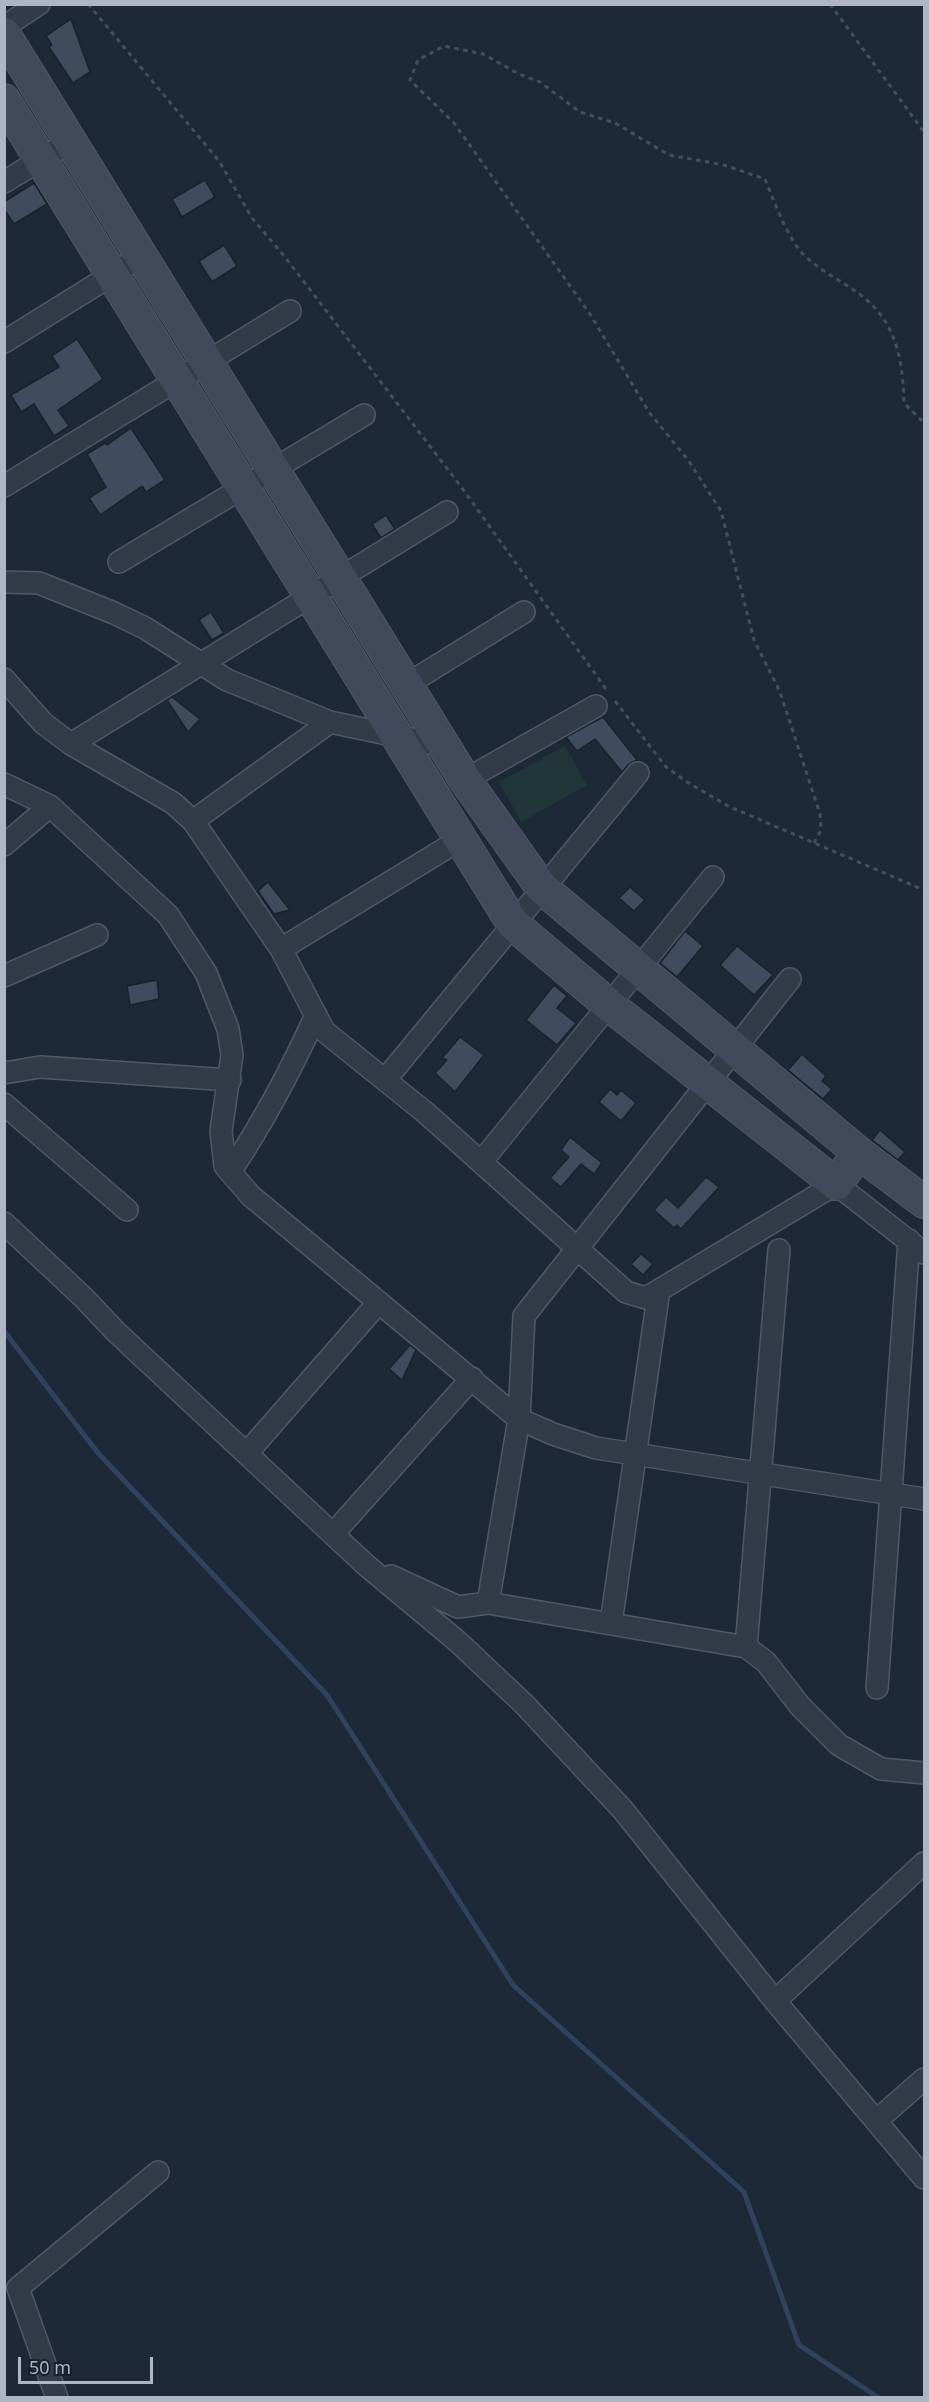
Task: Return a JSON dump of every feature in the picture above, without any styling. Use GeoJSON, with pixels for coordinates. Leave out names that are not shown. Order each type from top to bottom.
{"type":"FeatureCollection","features":[{"type":"Feature","properties":{"kind":"street"},"geometry":{"type":"LineString","coordinates":[[4,27],[39,4]]}},
{"type":"Feature","properties":{"kind":"street"},"geometry":{"type":"LineString","coordinates":[[4,34],[465,780],[542,888],[859,1153],[924,1202]]}},
{"type":"Feature","properties":{"kind":"street"},"geometry":{"type":"LineString","coordinates":[[4,100],[513,924],[609,1005],[917,1246],[891,1494],[877,1688]]}},
{"type":"Feature","properties":{"kind":"street"},"geometry":{"type":"LineString","coordinates":[[4,182],[71,141]]}},
{"type":"Feature","properties":{"kind":"street"},"geometry":{"type":"LineString","coordinates":[[4,342],[142,256]]}},
{"type":"Feature","properties":{"kind":"street"},"geometry":{"type":"LineString","coordinates":[[4,486],[290,311]]}},
{"type":"Feature","properties":{"kind":"street"},"geometry":{"type":"LineString","coordinates":[[119,562],[364,415]]}},
{"type":"Feature","properties":{"kind":"street"},"geometry":{"type":"LineString","coordinates":[[71,744],[447,512]]}},
{"type":"Feature","properties":{"kind":"street"},"geometry":{"type":"LineString","coordinates":[[4,582],[39,583],[64,592],[145,628],[227,680],[330,722],[444,746]]}},
{"type":"Feature","properties":{"kind":"street"},"geometry":{"type":"LineString","coordinates":[[406,685],[524,612]]}},
{"type":"Feature","properties":{"kind":"street"},"geometry":{"type":"LineString","coordinates":[[4,680],[43,723],[71,744],[173,803],[193,821],[281,949],[324,1031],[482,1161],[576,1249],[626,1292],[646,1298],[836,1184],[859,1153]]}},
{"type":"Feature","properties":{"kind":"street"},"geometry":{"type":"LineString","coordinates":[[465,780],[596,706]]}},
{"type":"Feature","properties":{"kind":"street"},"geometry":{"type":"LineString","coordinates":[[193,821],[330,722]]}},
{"type":"Feature","properties":{"kind":"street"},"geometry":{"type":"LineString","coordinates":[[385,1080],[638,773]]}},
{"type":"Feature","properties":{"kind":"street"},"geometry":{"type":"LineString","coordinates":[[4,784],[50,806],[168,915],[206,973],[228,1029],[232,1054],[221,1131],[225,1166],[251,1196],[519,1419],[553,1434],[596,1448],[924,1499]]}},
{"type":"Feature","properties":{"kind":"street"},"geometry":{"type":"LineString","coordinates":[[4,845],[50,806]]}},
{"type":"Feature","properties":{"kind":"street"},"geometry":{"type":"LineString","coordinates":[[281,949],[461,839]]}},
{"type":"Feature","properties":{"kind":"street"},"geometry":{"type":"LineString","coordinates":[[482,1161],[713,877]]}},
{"type":"Feature","properties":{"kind":"street"},"geometry":{"type":"LineString","coordinates":[[4,976],[97,935]]}},
{"type":"Feature","properties":{"kind":"street"},"geometry":{"type":"LineString","coordinates":[[488,1603],[519,1419],[524,1316],[790,979]]}},
{"type":"Feature","properties":{"kind":"street"},"geometry":{"type":"LineString","coordinates":[[230,1172],[272,1105],[316,1015]]}},
{"type":"Feature","properties":{"kind":"street"},"geometry":{"type":"LineString","coordinates":[[4,1073],[40,1067],[230,1080]]}},
{"type":"Feature","properties":{"kind":"street"},"geometry":{"type":"LineString","coordinates":[[4,1104],[127,1210]]}},
{"type":"Feature","properties":{"kind":"street"},"geometry":{"type":"LineString","coordinates":[[4,1223],[84,1298],[115,1331],[333,1534],[457,1641],[524,1704],[623,1810],[775,2001],[924,2178]]}},
{"type":"Feature","properties":{"kind":"street"},"geometry":{"type":"LineString","coordinates":[[746,1647],[779,1250]]}},
{"type":"Feature","properties":{"kind":"street"},"geometry":{"type":"LineString","coordinates":[[611,1623],[658,1290]]}},
{"type":"Feature","properties":{"kind":"street"},"geometry":{"type":"LineString","coordinates":[[247,1453],[379,1302]]}},
{"type":"Feature","properties":{"kind":"street"},"geometry":{"type":"LineString","coordinates":[[333,1534],[472,1378]]}},
{"type":"Feature","properties":{"kind":"street"},"geometry":{"type":"LineString","coordinates":[[368,1566],[458,1606],[488,1603],[746,1647],[766,1662],[800,1706],[839,1745],[881,1769],[924,1773]]}},
{"type":"Feature","properties":{"kind":"street"},"geometry":{"type":"LineString","coordinates":[[775,2001],[924,1863]]}},
{"type":"Feature","properties":{"kind":"street"},"geometry":{"type":"LineString","coordinates":[[876,2121],[924,2079]]}},
{"type":"Feature","properties":{"kind":"street"},"geometry":{"type":"LineString","coordinates":[[57,2397],[18,2288],[158,2172]]}},
{"type":"Feature","properties":{"kind":"path"},"geometry":{"type":"LineString","coordinates":[[88,4],[219,161],[252,218],[285,257],[462,488],[610,696],[666,767],[728,806],[924,890]]}},
{"type":"Feature","properties":{"kind":"path"},"geometry":{"type":"LineString","coordinates":[[830,4],[924,132]]}},
{"type":"Feature","properties":{"kind":"path"},"geometry":{"type":"LineString","coordinates":[[814,843],[821,830],[820,814],[780,692],[754,640],[721,512],[688,460],[649,412],[590,314],[496,181],[454,123],[410,80],[418,60],[444,46],[483,54],[519,74],[540,82],[580,112],[615,123],[669,155],[724,165],[765,179],[778,212],[803,255],[835,280],[869,302],[893,335],[903,367],[904,403],[924,423]]}},
{"type":"Feature","properties":{"kind":"green space"},"geometry":{"type":"Polygon","coordinates":[[[565,746],[587,785],[521,822],[499,782],[565,746]]]}},
{"type":"Feature","properties":{"kind":"building"},"geometry":{"type":"Polygon","coordinates":[[[71,19],[90,72],[73,83],[49,47],[52,45],[46,36],[71,19]]]}},
{"type":"Feature","properties":{"kind":"building"},"geometry":{"type":"Polygon","coordinates":[[[205,180],[215,197],[182,217],[172,199],[205,180]]]}},
{"type":"Feature","properties":{"kind":"building"},"geometry":{"type":"Polygon","coordinates":[[[34,183],[47,204],[14,224],[4,209],[4,202],[34,183]]]}},
{"type":"Feature","properties":{"kind":"building"},"geometry":{"type":"Polygon","coordinates":[[[224,245],[237,266],[212,282],[199,261],[224,245]]]}},
{"type":"Feature","properties":{"kind":"building"},"geometry":{"type":"Polygon","coordinates":[[[77,339],[103,379],[58,410],[69,426],[54,436],[34,404],[21,412],[11,395],[59,367],[52,356],[77,339]]]}},
{"type":"Feature","properties":{"kind":"building"},"geometry":{"type":"Polygon","coordinates":[[[131,428],[165,480],[146,492],[142,486],[100,515],[89,498],[106,487],[87,454],[105,443],[107,445],[131,428]]]}},
{"type":"Feature","properties":{"kind":"building"},"geometry":{"type":"Polygon","coordinates":[[[386,515],[395,529],[381,538],[372,524],[386,515]]]}},
{"type":"Feature","properties":{"kind":"building"},"geometry":{"type":"Polygon","coordinates":[[[211,612],[224,633],[212,640],[199,620],[211,612]]]}},
{"type":"Feature","properties":{"kind":"building"},"geometry":{"type":"Polygon","coordinates":[[[172,697],[200,719],[188,732],[167,700],[172,697]]]}},
{"type":"Feature","properties":{"kind":"building"},"geometry":{"type":"Polygon","coordinates":[[[603,717],[637,760],[629,764],[622,772],[595,739],[577,751],[566,737],[603,717]]]}},
{"type":"Feature","properties":{"kind":"building"},"geometry":{"type":"Polygon","coordinates":[[[268,882],[290,910],[274,914],[258,891],[268,882]]]}},
{"type":"Feature","properties":{"kind":"building"},"geometry":{"type":"Polygon","coordinates":[[[630,887],[645,900],[634,911],[619,898],[630,887]]]}},
{"type":"Feature","properties":{"kind":"building"},"geometry":{"type":"Polygon","coordinates":[[[685,931],[703,946],[677,977],[660,963],[685,931]]]}},
{"type":"Feature","properties":{"kind":"building"},"geometry":{"type":"Polygon","coordinates":[[[737,946],[773,975],[754,995],[720,965],[737,946]]]}},
{"type":"Feature","properties":{"kind":"building"},"geometry":{"type":"Polygon","coordinates":[[[157,980],[159,999],[130,1005],[127,986],[157,980]]]}},
{"type":"Feature","properties":{"kind":"building"},"geometry":{"type":"Polygon","coordinates":[[[554,985],[567,996],[557,1008],[576,1023],[557,1045],[526,1020],[554,985]]]}},
{"type":"Feature","properties":{"kind":"building"},"geometry":{"type":"Polygon","coordinates":[[[460,1037],[484,1055],[455,1092],[435,1073],[447,1060],[442,1058],[460,1037]]]}},
{"type":"Feature","properties":{"kind":"building"},"geometry":{"type":"Polygon","coordinates":[[[802,1054],[826,1076],[822,1081],[832,1089],[823,1099],[788,1070],[802,1054]]]}},
{"type":"Feature","properties":{"kind":"building"},"geometry":{"type":"Polygon","coordinates":[[[610,1089],[617,1095],[621,1090],[636,1103],[621,1121],[599,1102],[610,1089]]]}},
{"type":"Feature","properties":{"kind":"building"},"geometry":{"type":"Polygon","coordinates":[[[880,1130],[905,1152],[898,1160],[872,1140],[880,1130]]]}},
{"type":"Feature","properties":{"kind":"building"},"geometry":{"type":"Polygon","coordinates":[[[570,1137],[602,1163],[594,1174],[581,1164],[561,1187],[550,1178],[569,1157],[561,1150],[570,1137]]]}},
{"type":"Feature","properties":{"kind":"building"},"geometry":{"type":"Polygon","coordinates":[[[706,1177],[719,1187],[681,1229],[677,1225],[674,1228],[654,1210],[666,1197],[678,1208],[706,1177]]]}},
{"type":"Feature","properties":{"kind":"building"},"geometry":{"type":"Polygon","coordinates":[[[641,1254],[653,1264],[643,1275],[631,1264],[641,1254]]]}},
{"type":"Feature","properties":{"kind":"building"},"geometry":{"type":"Polygon","coordinates":[[[410,1345],[416,1350],[402,1380],[389,1369],[410,1345]]]}},
{"type":"Feature","properties":{"kind":"waterway"},"geometry":{"type":"LineString","coordinates":[[4,1331],[98,1453],[327,1695],[513,1985],[744,2192],[799,2345],[879,2398]]}}]}
